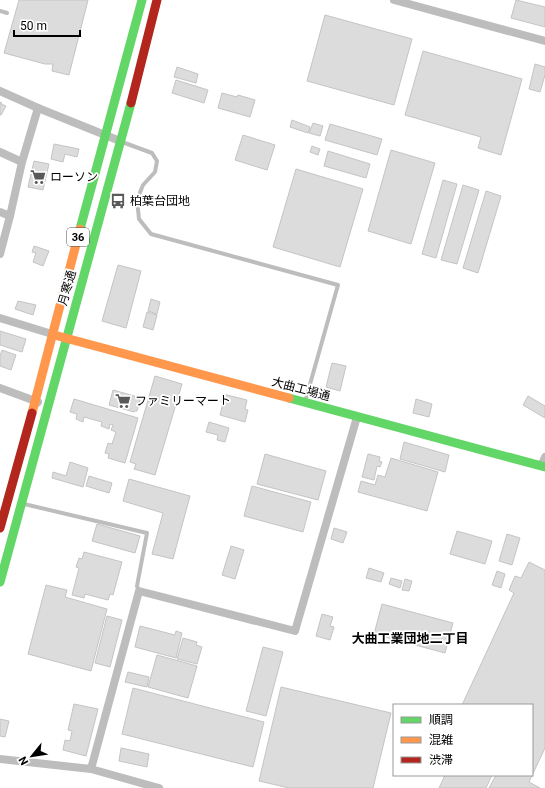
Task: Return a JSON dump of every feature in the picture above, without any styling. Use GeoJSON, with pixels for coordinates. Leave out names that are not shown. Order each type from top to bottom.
{"type":"FeatureCollection","features":[{"type":"Feature","properties":{"kind":"main road","name":"月寒通"},"geometry":{"type":"LineString","coordinates":[[0,528],[142,0]]}},
{"type":"Feature","properties":{"kind":"main road","name":"月寒通"},"geometry":{"type":"LineString","coordinates":[[0,582],[157,0]]}},
{"type":"Feature","properties":{"kind":"main road","name":"大曲工場通"},"geometry":{"type":"LineString","coordinates":[[52,334],[357,417],[544,464]]}},
{"type":"Feature","properties":{"kind":"street"},"geometry":{"type":"LineString","coordinates":[[394,0],[545,40]]}},
{"type":"Feature","properties":{"kind":"street"},"geometry":{"type":"LineString","coordinates":[[0,91],[120,141]]}},
{"type":"Feature","properties":{"kind":"street"},"geometry":{"type":"LineString","coordinates":[[0,254],[22,162],[38,108]]}},
{"type":"Feature","properties":{"kind":"street"},"geometry":{"type":"LineString","coordinates":[[0,152],[22,162]]}},
{"type":"Feature","properties":{"kind":"street"},"geometry":{"type":"LineString","coordinates":[[0,212],[10,216]]}},
{"type":"Feature","properties":{"kind":"street"},"geometry":{"type":"LineString","coordinates":[[0,318],[52,334]]}},
{"type":"Feature","properties":{"kind":"street"},"geometry":{"type":"LineString","coordinates":[[0,388],[48,405]]}},
{"type":"Feature","properties":{"kind":"street"},"geometry":{"type":"LineString","coordinates":[[91,769],[139,591],[295,631],[357,417]]}},
{"type":"Feature","properties":{"kind":"street"},"geometry":{"type":"LineString","coordinates":[[0,759],[91,769],[159,788]]}},
{"type":"Feature","properties":{"kind":"lane"},"geometry":{"type":"LineString","coordinates":[[0,11],[7,13]]}},
{"type":"Feature","properties":{"kind":"lane"},"geometry":{"type":"LineString","coordinates":[[120,141],[152,152],[157,161],[155,172],[143,185],[137,200],[139,219],[151,234],[338,285],[305,403]]}},
{"type":"Feature","properties":{"kind":"lane"},"geometry":{"type":"LineString","coordinates":[[22,503],[147,533],[137,586],[139,591]]}},
{"type":"Feature","properties":{"kind":"building"},"geometry":{"type":"Polygon","coordinates":[[[19,0],[88,0],[69,75],[52,71],[53,64],[45,64],[4,53],[19,0]]]}},
{"type":"Feature","properties":{"kind":"building"},"geometry":{"type":"Polygon","coordinates":[[[516,0],[545,7],[545,27],[511,18],[516,0]]]}},
{"type":"Feature","properties":{"kind":"building"},"geometry":{"type":"Polygon","coordinates":[[[325,15],[412,39],[394,105],[307,81],[325,15]]]}},
{"type":"Feature","properties":{"kind":"building"},"geometry":{"type":"Polygon","coordinates":[[[423,51],[522,79],[501,155],[478,148],[481,137],[405,115],[423,51]]]}},
{"type":"Feature","properties":{"kind":"building"},"geometry":{"type":"Polygon","coordinates":[[[535,64],[545,67],[545,75],[540,92],[529,89],[535,64]]]}},
{"type":"Feature","properties":{"kind":"building"},"geometry":{"type":"Polygon","coordinates":[[[177,67],[198,74],[196,83],[174,77],[177,67]]]}},
{"type":"Feature","properties":{"kind":"building"},"geometry":{"type":"Polygon","coordinates":[[[176,80],[208,90],[204,103],[172,93],[176,80]]]}},
{"type":"Feature","properties":{"kind":"building"},"geometry":{"type":"Polygon","coordinates":[[[222,93],[237,97],[238,95],[255,100],[250,117],[218,108],[222,93]]]}},
{"type":"Feature","properties":{"kind":"building"},"geometry":{"type":"Polygon","coordinates":[[[0,102],[6,106],[1,115],[0,115],[0,102]]]}},
{"type":"Feature","properties":{"kind":"building"},"geometry":{"type":"Polygon","coordinates":[[[292,120],[310,127],[308,133],[290,127],[292,120]]]}},
{"type":"Feature","properties":{"kind":"building"},"geometry":{"type":"Polygon","coordinates":[[[313,123],[323,126],[320,136],[309,133],[313,123]]]}},
{"type":"Feature","properties":{"kind":"building"},"geometry":{"type":"Polygon","coordinates":[[[330,124],[382,139],[377,155],[325,140],[330,124]]]}},
{"type":"Feature","properties":{"kind":"building"},"geometry":{"type":"Polygon","coordinates":[[[243,135],[275,145],[267,170],[235,160],[243,135]]]}},
{"type":"Feature","properties":{"kind":"building"},"geometry":{"type":"Polygon","coordinates":[[[54,144],[79,149],[77,157],[65,154],[63,162],[51,159],[54,144]]]}},
{"type":"Feature","properties":{"kind":"building"},"geometry":{"type":"Polygon","coordinates":[[[312,146],[320,149],[318,155],[310,152],[312,146]]]}},
{"type":"Feature","properties":{"kind":"building"},"geometry":{"type":"Polygon","coordinates":[[[391,150],[435,163],[411,244],[368,231],[391,150]]]}},
{"type":"Feature","properties":{"kind":"building"},"geometry":{"type":"Polygon","coordinates":[[[328,151],[370,164],[366,178],[324,166],[328,151]]]}},
{"type":"Feature","properties":{"kind":"building"},"geometry":{"type":"Polygon","coordinates":[[[34,161],[49,164],[43,190],[28,187],[34,161]]]}},
{"type":"Feature","properties":{"kind":"building"},"geometry":{"type":"Polygon","coordinates":[[[296,169],[363,189],[340,267],[273,247],[296,169]]]}},
{"type":"Feature","properties":{"kind":"building"},"geometry":{"type":"Polygon","coordinates":[[[443,180],[457,184],[436,258],[422,254],[443,180]]]}},
{"type":"Feature","properties":{"kind":"building"},"geometry":{"type":"Polygon","coordinates":[[[463,185],[479,190],[457,264],[441,260],[463,185]]]}},
{"type":"Feature","properties":{"kind":"building"},"geometry":{"type":"Polygon","coordinates":[[[486,191],[501,196],[478,273],[463,268],[486,191]]]}},
{"type":"Feature","properties":{"kind":"building"},"geometry":{"type":"Polygon","coordinates":[[[34,246],[49,251],[43,266],[33,262],[36,253],[32,252],[34,246]]]}},
{"type":"Feature","properties":{"kind":"building"},"geometry":{"type":"Polygon","coordinates":[[[118,265],[141,271],[126,328],[102,321],[118,265]]]}},
{"type":"Feature","properties":{"kind":"building"},"geometry":{"type":"Polygon","coordinates":[[[151,299],[160,302],[157,314],[148,311],[151,299]]]}},
{"type":"Feature","properties":{"kind":"building"},"geometry":{"type":"Polygon","coordinates":[[[18,301],[36,305],[33,315],[15,309],[18,301]]]}},
{"type":"Feature","properties":{"kind":"building"},"geometry":{"type":"Polygon","coordinates":[[[147,312],[157,315],[153,330],[143,327],[147,312]]]}},
{"type":"Feature","properties":{"kind":"building"},"geometry":{"type":"Polygon","coordinates":[[[0,331],[26,339],[22,352],[0,345],[0,331]]]}},
{"type":"Feature","properties":{"kind":"building"},"geometry":{"type":"Polygon","coordinates":[[[2,350],[16,355],[11,370],[0,366],[0,356],[2,350]]]}},
{"type":"Feature","properties":{"kind":"building"},"geometry":{"type":"Polygon","coordinates":[[[332,363],[346,366],[340,391],[326,387],[332,363]]]}},
{"type":"Feature","properties":{"kind":"building"},"geometry":{"type":"Polygon","coordinates":[[[155,376],[182,384],[155,475],[134,469],[136,464],[130,462],[155,376]]]}},
{"type":"Feature","properties":{"kind":"building"},"geometry":{"type":"Polygon","coordinates":[[[113,390],[138,397],[140,400],[137,411],[134,412],[109,405],[113,390]]]}},
{"type":"Feature","properties":{"kind":"building"},"geometry":{"type":"Polygon","coordinates":[[[223,394],[247,400],[245,409],[248,410],[245,422],[220,415],[223,403],[221,402],[223,394]]]}},
{"type":"Feature","properties":{"kind":"building"},"geometry":{"type":"Polygon","coordinates":[[[528,396],[545,406],[545,418],[523,405],[528,396]]]}},
{"type":"Feature","properties":{"kind":"building"},"geometry":{"type":"Polygon","coordinates":[[[74,399],[138,418],[125,463],[108,458],[109,454],[105,453],[108,443],[112,444],[116,432],[111,430],[113,425],[110,424],[109,429],[101,426],[102,422],[84,417],[83,422],[76,419],[77,414],[70,412],[74,399]]]}},
{"type":"Feature","properties":{"kind":"building"},"geometry":{"type":"Polygon","coordinates":[[[416,399],[432,404],[429,417],[413,413],[416,399]]]}},
{"type":"Feature","properties":{"kind":"building"},"geometry":{"type":"Polygon","coordinates":[[[209,422],[229,428],[225,442],[217,440],[218,435],[206,432],[209,422]]]}},
{"type":"Feature","properties":{"kind":"building"},"geometry":{"type":"Polygon","coordinates":[[[404,442],[449,455],[445,472],[400,459],[404,442]]]}},
{"type":"Feature","properties":{"kind":"building"},"geometry":{"type":"Polygon","coordinates":[[[265,454],[326,471],[318,500],[257,484],[265,454]]]}},
{"type":"Feature","properties":{"kind":"building"},"geometry":{"type":"Polygon","coordinates":[[[368,454],[380,457],[379,461],[382,462],[380,467],[377,466],[374,480],[362,477],[368,454]]]}},
{"type":"Feature","properties":{"kind":"building"},"geometry":{"type":"Polygon","coordinates":[[[391,458],[438,472],[427,511],[358,492],[361,481],[375,485],[378,475],[385,477],[391,458]]]}},
{"type":"Feature","properties":{"kind":"building"},"geometry":{"type":"Polygon","coordinates":[[[70,462],[88,468],[83,487],[52,478],[53,472],[66,476],[70,462]]]}},
{"type":"Feature","properties":{"kind":"building"},"geometry":{"type":"Polygon","coordinates":[[[89,476],[112,483],[109,493],[86,486],[89,476]]]}},
{"type":"Feature","properties":{"kind":"building"},"geometry":{"type":"Polygon","coordinates":[[[129,479],[190,496],[173,559],[152,554],[163,513],[123,501],[129,479]]]}},
{"type":"Feature","properties":{"kind":"building"},"geometry":{"type":"Polygon","coordinates":[[[252,486],[311,502],[303,532],[244,516],[252,486]]]}},
{"type":"Feature","properties":{"kind":"building"},"geometry":{"type":"Polygon","coordinates":[[[97,524],[140,536],[135,553],[92,541],[97,524]]]}},
{"type":"Feature","properties":{"kind":"building"},"geometry":{"type":"Polygon","coordinates":[[[334,528],[347,532],[343,543],[331,539],[334,528]]]}},
{"type":"Feature","properties":{"kind":"building"},"geometry":{"type":"Polygon","coordinates":[[[457,531],[492,541],[485,564],[450,554],[457,531]]]}},
{"type":"Feature","properties":{"kind":"building"},"geometry":{"type":"Polygon","coordinates":[[[507,534],[520,538],[512,565],[499,561],[507,534]]]}},
{"type":"Feature","properties":{"kind":"building"},"geometry":{"type":"Polygon","coordinates":[[[231,546],[244,550],[235,579],[222,575],[231,546]]]}},
{"type":"Feature","properties":{"kind":"building"},"geometry":{"type":"Polygon","coordinates":[[[84,552],[122,562],[113,595],[110,594],[108,600],[85,594],[84,598],[72,595],[79,568],[76,567],[79,558],[82,559],[84,552]]]}},
{"type":"Feature","properties":{"kind":"building"},"geometry":{"type":"Polygon","coordinates":[[[529,562],[545,570],[545,748],[533,774],[533,704],[462,704],[514,593],[509,590],[515,576],[521,578],[529,562]]]}},
{"type":"Feature","properties":{"kind":"building"},"geometry":{"type":"Polygon","coordinates":[[[369,568],[384,573],[381,582],[366,578],[369,568]]]}},
{"type":"Feature","properties":{"kind":"building"},"geometry":{"type":"Polygon","coordinates":[[[497,571],[505,574],[501,588],[492,585],[497,571]]]}},
{"type":"Feature","properties":{"kind":"building"},"geometry":{"type":"Polygon","coordinates":[[[391,578],[402,581],[400,588],[389,584],[391,578]]]}},
{"type":"Feature","properties":{"kind":"building"},"geometry":{"type":"Polygon","coordinates":[[[405,579],[412,581],[409,591],[402,590],[405,579]]]}},
{"type":"Feature","properties":{"kind":"building"},"geometry":{"type":"Polygon","coordinates":[[[46,585],[67,590],[65,597],[107,609],[91,671],[28,654],[46,585]]]}},
{"type":"Feature","properties":{"kind":"building"},"geometry":{"type":"Polygon","coordinates":[[[382,604],[453,623],[445,653],[374,634],[382,604]]]}},
{"type":"Feature","properties":{"kind":"building"},"geometry":{"type":"Polygon","coordinates":[[[322,614],[333,617],[330,626],[334,627],[330,640],[316,636],[322,614]]]}},
{"type":"Feature","properties":{"kind":"building"},"geometry":{"type":"Polygon","coordinates":[[[107,616],[122,620],[110,667],[95,663],[107,616]]]}},
{"type":"Feature","properties":{"kind":"building"},"geometry":{"type":"Polygon","coordinates":[[[140,626],[175,635],[176,631],[182,633],[176,658],[135,647],[140,626]]]}},
{"type":"Feature","properties":{"kind":"building"},"geometry":{"type":"Polygon","coordinates":[[[183,638],[197,642],[196,645],[202,647],[197,664],[177,659],[183,638]]]}},
{"type":"Feature","properties":{"kind":"building"},"geometry":{"type":"Polygon","coordinates":[[[263,647],[283,652],[266,716],[246,711],[263,647]]]}},
{"type":"Feature","properties":{"kind":"building"},"geometry":{"type":"Polygon","coordinates":[[[157,655],[197,666],[188,698],[148,687],[157,655]]]}},
{"type":"Feature","properties":{"kind":"building"},"geometry":{"type":"Polygon","coordinates":[[[128,672],[149,677],[147,687],[125,682],[128,672]]]}},
{"type":"Feature","properties":{"kind":"building"},"geometry":{"type":"Polygon","coordinates":[[[281,687],[391,713],[373,788],[289,788],[259,781],[281,687]]]}},
{"type":"Feature","properties":{"kind":"building"},"geometry":{"type":"Polygon","coordinates":[[[133,688],[264,722],[253,767],[122,734],[133,688]]]}},
{"type":"Feature","properties":{"kind":"building"},"geometry":{"type":"Polygon","coordinates":[[[74,704],[98,709],[86,756],[63,750],[65,740],[70,741],[72,731],[68,730],[74,704]]]}},
{"type":"Feature","properties":{"kind":"building"},"geometry":{"type":"Polygon","coordinates":[[[0,719],[9,721],[5,737],[0,736],[0,719]]]}},
{"type":"Feature","properties":{"kind":"building"},"geometry":{"type":"Polygon","coordinates":[[[121,748],[149,754],[147,767],[119,761],[121,748]]]}},
{"type":"Feature","properties":{"kind":"building"},"geometry":{"type":"Polygon","coordinates":[[[445,776],[492,776],[486,788],[439,788],[445,776]]]}},
{"type":"Feature","properties":{"kind":"building"},"geometry":{"type":"Polygon","coordinates":[[[495,776],[532,776],[529,782],[540,788],[489,788],[495,776]]]}},
{"type":"Feature","properties":{"kind":"traffic: fast"},"geometry":{"type":"LineString","coordinates":[[80,229],[142,0]]}},
{"type":"Feature","properties":{"kind":"traffic: fast"},"geometry":{"type":"LineString","coordinates":[[0,582],[131,103]]}},
{"type":"Feature","properties":{"kind":"traffic: fast"},"geometry":{"type":"LineString","coordinates":[[289,398],[545,467]]}},
{"type":"Feature","properties":{"kind":"traffic: slow"},"geometry":{"type":"LineString","coordinates":[[32,413],[80,229]]}},
{"type":"Feature","properties":{"kind":"traffic: slow"},"geometry":{"type":"LineString","coordinates":[[58,336],[289,398]]}},
{"type":"Feature","properties":{"kind":"traffic: jam"},"geometry":{"type":"LineString","coordinates":[[131,103],[157,0]]}},
{"type":"Feature","properties":{"kind":"traffic: jam"},"geometry":{"type":"LineString","coordinates":[[0,528],[32,413]]}},
{"type":"Feature","properties":{"kind":"place","name":"ローソン"},"geometry":{"type":"Point","coordinates":[38,177]}},
{"type":"Feature","properties":{"kind":"place","name":"柏葉台団地"},"geometry":{"type":"Point","coordinates":[118,201]}},
{"type":"Feature","properties":{"kind":"place","name":"ファミリーマート"},"geometry":{"type":"Point","coordinates":[123,401]}},
{"type":"Feature","properties":{"kind":"district","name":"大曲工業団地二丁目"},"geometry":{"type":"Point","coordinates":[410,638]}}]}
